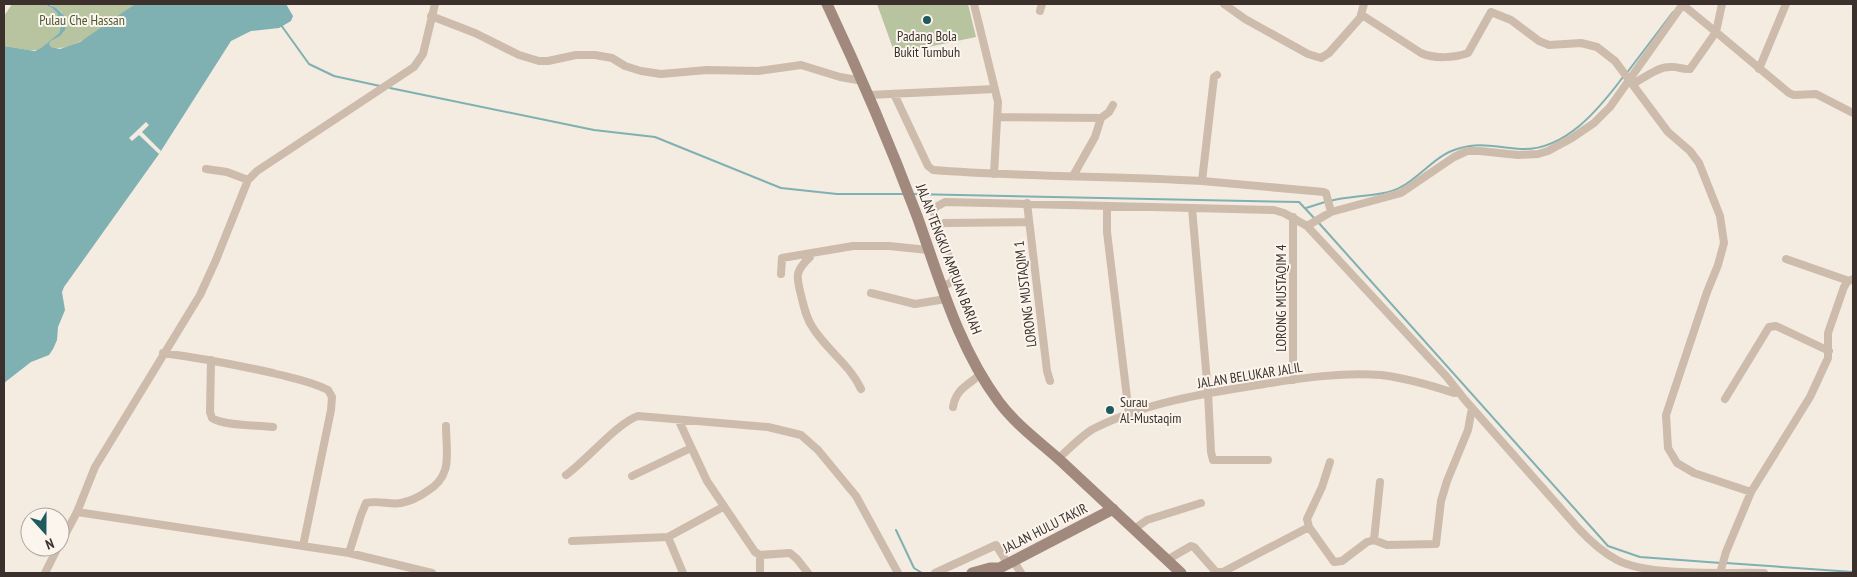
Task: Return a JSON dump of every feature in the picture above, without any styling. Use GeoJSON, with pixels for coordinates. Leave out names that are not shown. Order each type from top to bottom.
{"type":"FeatureCollection","features":[{"type":"Feature","properties":{"kind":"main road","name":"JALAN TENGKU AMPUAN BARIAH"},"geometry":{"type":"LineString","coordinates":[[827,4],[869,95],[916,215],[953,320],[980,374],[1009,415],[1024,430],[1113,509],[1180,573]]}},
{"type":"Feature","properties":{"kind":"main road","name":"JALAN HULU TAKIR"},"geometry":{"type":"LineString","coordinates":[[972,573],[1002,567],[1113,509]]}},
{"type":"Feature","properties":{"kind":"street"},"geometry":{"type":"LineString","coordinates":[[70,525],[95,467],[200,295],[248,180],[257,171],[379,92],[414,67],[423,54],[435,4]]}},
{"type":"Feature","properties":{"kind":"street"},"geometry":{"type":"LineString","coordinates":[[974,4],[998,102],[994,174]]}},
{"type":"Feature","properties":{"kind":"street"},"geometry":{"type":"LineString","coordinates":[[1224,4],[1246,19],[1308,54],[1321,58],[1325,57],[1348,34],[1362,15],[1364,4]]}},
{"type":"Feature","properties":{"kind":"street"},"geometry":{"type":"LineString","coordinates":[[1309,225],[1322,218],[1330,210],[1401,193],[1454,157],[1467,152],[1480,150],[1528,155],[1548,151],[1572,138],[1594,122],[1610,107],[1683,4],[1777,84],[1794,96],[1816,94],[1853,113]]}},
{"type":"Feature","properties":{"kind":"street"},"geometry":{"type":"LineString","coordinates":[[1629,78],[1672,66],[1684,70],[1690,68],[1716,32],[1722,4]]}},
{"type":"Feature","properties":{"kind":"street"},"geometry":{"type":"LineString","coordinates":[[1759,68],[1786,4]]}},
{"type":"Feature","properties":{"kind":"street"},"geometry":{"type":"LineString","coordinates":[[1362,15],[1421,53],[1432,57],[1468,54],[1491,12],[1511,20],[1539,41],[1549,45],[1581,44],[1597,47],[1615,61],[1668,132],[1696,157],[1720,216],[1724,243],[1666,415],[1668,448],[1677,463],[1694,473],[1750,492]]}},
{"type":"Feature","properties":{"kind":"street"},"geometry":{"type":"LineString","coordinates":[[431,16],[475,33],[519,55],[539,61],[595,55],[612,58],[625,66],[641,71],[661,74],[707,70],[758,71],[801,66],[840,77],[863,81]]}},
{"type":"Feature","properties":{"kind":"street"},"geometry":{"type":"LineString","coordinates":[[1202,181],[1214,77],[1217,75]]}},
{"type":"Feature","properties":{"kind":"street"},"geometry":{"type":"LineString","coordinates":[[869,95],[994,89]]}},
{"type":"Feature","properties":{"kind":"street"},"geometry":{"type":"LineString","coordinates":[[894,94],[928,166],[933,170],[994,174],[1202,181],[1310,190],[1324,192],[1327,196],[1330,210]]}},
{"type":"Feature","properties":{"kind":"street"},"geometry":{"type":"LineString","coordinates":[[1073,176],[1095,136],[1101,118],[1109,112],[1113,105]]}},
{"type":"Feature","properties":{"kind":"street"},"geometry":{"type":"LineString","coordinates":[[997,117],[1101,118]]}},
{"type":"Feature","properties":{"kind":"street"},"geometry":{"type":"LineString","coordinates":[[206,169],[227,172],[248,180]]}},
{"type":"Feature","properties":{"kind":"street"},"geometry":{"type":"LineString","coordinates":[[941,286],[951,283],[955,274],[934,213],[934,208],[945,202],[1274,210],[1309,225],[1593,544],[1618,561],[1629,565],[1672,571],[1764,573]]}},
{"type":"Feature","properties":{"kind":"street","name":"LORONG MUSTAQIM 1"},"geometry":{"type":"LineString","coordinates":[[1027,203],[1047,371],[1050,380]]}},
{"type":"Feature","properties":{"kind":"street"},"geometry":{"type":"LineString","coordinates":[[1107,206],[1108,232],[1129,414]]}},
{"type":"Feature","properties":{"kind":"street"},"geometry":{"type":"LineString","coordinates":[[1192,208],[1213,460],[1268,460]]}},
{"type":"Feature","properties":{"kind":"street","name":"LORONG MUSTAQIM 4"},"geometry":{"type":"LineString","coordinates":[[1293,217],[1293,380]]}},
{"type":"Feature","properties":{"kind":"street"},"geometry":{"type":"LineString","coordinates":[[938,226],[944,223],[1029,222]]}},
{"type":"Feature","properties":{"kind":"street"},"geometry":{"type":"LineString","coordinates":[[781,274],[782,258],[853,246],[889,246],[928,250]]}},
{"type":"Feature","properties":{"kind":"street"},"geometry":{"type":"LineString","coordinates":[[809,254],[810,257],[799,267],[797,274],[804,311],[812,327],[855,376],[861,389]]}},
{"type":"Feature","properties":{"kind":"street"},"geometry":{"type":"LineString","coordinates":[[1720,571],[1750,492],[1810,397],[1828,358],[1828,333],[1844,287],[1851,280],[1786,260]]}},
{"type":"Feature","properties":{"kind":"street"},"geometry":{"type":"LineString","coordinates":[[871,293],[915,304],[946,299]]}},
{"type":"Feature","properties":{"kind":"street"},"geometry":{"type":"LineString","coordinates":[[1724,398],[1769,327],[1776,326],[1829,351]]}},
{"type":"Feature","properties":{"kind":"street"},"geometry":{"type":"LineString","coordinates":[[163,353],[211,360],[311,382],[328,390],[332,398],[331,410],[303,546]]}},
{"type":"Feature","properties":{"kind":"street"},"geometry":{"type":"LineString","coordinates":[[211,360],[210,412],[212,418],[216,421],[273,427]]}},
{"type":"Feature","properties":{"kind":"street"},"geometry":{"type":"LineString","coordinates":[[953,407],[954,398],[959,390],[980,374]]}},
{"type":"Feature","properties":{"kind":"street","name":"JALAN BELUKAR JALIL"},"geometry":{"type":"LineString","coordinates":[[1058,459],[1091,430],[1129,414],[1163,403],[1208,393],[1340,374],[1381,375],[1425,384],[1454,393],[1458,392]]}},
{"type":"Feature","properties":{"kind":"street"},"geometry":{"type":"LineString","coordinates":[[1330,462],[1322,487],[1307,519],[1309,526],[1334,562],[1342,562],[1367,542],[1374,540],[1387,545],[1436,544],[1447,481],[1468,430],[1472,408]]}},
{"type":"Feature","properties":{"kind":"street"},"geometry":{"type":"LineString","coordinates":[[566,475],[580,465],[625,422],[632,418],[645,416],[679,421],[768,427],[801,435],[818,450],[856,496],[898,573]]}},
{"type":"Feature","properties":{"kind":"street"},"geometry":{"type":"LineString","coordinates":[[679,421],[707,481],[755,552],[760,555],[790,553],[808,573]]}},
{"type":"Feature","properties":{"kind":"street"},"geometry":{"type":"LineString","coordinates":[[349,553],[366,503],[396,504],[408,502],[431,490],[441,480],[447,467],[446,426]]}},
{"type":"Feature","properties":{"kind":"street"},"geometry":{"type":"LineString","coordinates":[[632,476],[690,448]]}},
{"type":"Feature","properties":{"kind":"street"},"geometry":{"type":"LineString","coordinates":[[1374,540],[1380,482]]}},
{"type":"Feature","properties":{"kind":"street"},"geometry":{"type":"LineString","coordinates":[[1134,529],[1148,520],[1201,503]]}},
{"type":"Feature","properties":{"kind":"street"},"geometry":{"type":"LineString","coordinates":[[572,541],[668,537],[723,507]]}},
{"type":"Feature","properties":{"kind":"street"},"geometry":{"type":"LineString","coordinates":[[77,512],[349,553],[432,573]]}},
{"type":"Feature","properties":{"kind":"street"},"geometry":{"type":"LineString","coordinates":[[1167,560],[1191,546],[1216,572],[1223,572],[1309,526]]}},
{"type":"Feature","properties":{"kind":"street"},"geometry":{"type":"LineString","coordinates":[[668,537],[683,573]]}},
{"type":"Feature","properties":{"kind":"street"},"geometry":{"type":"LineString","coordinates":[[934,573],[996,545],[1002,567],[1021,573]]}},
{"type":"Feature","properties":{"kind":"street"},"geometry":{"type":"LineString","coordinates":[[760,555],[760,573]]}},
{"type":"Feature","properties":{"kind":"street"},"geometry":{"type":"LineString","coordinates":[[45,573],[53,557]]}},
{"type":"Feature","properties":{"kind":"green space"},"geometry":{"type":"Polygon","coordinates":[[[12,4],[44,4],[52,8],[57,13],[62,27],[59,33],[39,50],[4,46],[4,16],[12,4]]]}},
{"type":"Feature","properties":{"kind":"green space","name":"Pulau Che Hassan"},"geometry":{"type":"Polygon","coordinates":[[[50,4],[135,4],[94,33],[71,45],[60,48],[51,47],[49,43],[64,32],[62,12],[50,4]]]}},
{"type":"Feature","properties":{"kind":"green space","name":"Padang Bola Bukit Tumbuh"},"geometry":{"type":"Polygon","coordinates":[[[877,4],[968,4],[976,37],[895,54],[877,4]]]}},
{"type":"Feature","properties":{"kind":"water"},"geometry":{"type":"Polygon","coordinates":[[[44,4],[59,10],[65,19],[65,29],[49,43],[51,47],[60,49],[80,42],[135,4],[286,4],[293,16],[291,21],[279,28],[251,31],[231,41],[159,154],[64,287],[62,292],[65,310],[58,327],[57,340],[53,349],[49,355],[31,362],[4,383],[4,46],[35,51],[59,33],[61,27],[57,13],[44,4]]]}},
{"type":"Feature","properties":{"kind":"pier"},"geometry":{"type":"Polygon","coordinates":[[[146,122],[149,125],[142,132],[161,151],[159,154],[139,135],[132,141],[129,138],[146,122]]]}},
{"type":"Feature","properties":{"kind":"waterway"},"geometry":{"type":"LineString","coordinates":[[1626,74],[1673,12]]}},
{"type":"Feature","properties":{"kind":"waterway"},"geometry":{"type":"LineString","coordinates":[[281,25],[309,64],[334,76],[380,86]]}},
{"type":"Feature","properties":{"kind":"waterway"},"geometry":{"type":"LineString","coordinates":[[1330,201],[1386,193],[1394,190],[1408,183],[1442,156],[1457,149],[1474,145],[1521,149],[1537,148],[1552,143],[1580,126],[1623,77]]}},
{"type":"Feature","properties":{"kind":"waterway"},"geometry":{"type":"LineString","coordinates":[[390,88],[594,130],[655,137],[781,188],[837,194],[905,194]]}},
{"type":"Feature","properties":{"kind":"waterway"},"geometry":{"type":"LineString","coordinates":[[912,194],[1299,202],[1315,219]]}},
{"type":"Feature","properties":{"kind":"waterway"},"geometry":{"type":"LineString","coordinates":[[1306,208],[1325,202]]}},
{"type":"Feature","properties":{"kind":"waterway"},"geometry":{"type":"LineString","coordinates":[[1318,222],[1608,546],[1640,557],[1721,563]]}},
{"type":"Feature","properties":{"kind":"waterway"},"geometry":{"type":"LineString","coordinates":[[896,530],[914,568],[922,573]]}},
{"type":"Feature","properties":{"kind":"waterway"},"geometry":{"type":"LineString","coordinates":[[1726,563],[1853,572]]}},
{"type":"Feature","properties":{"kind":"place","name":"Padang Bola Bukit Tumbuh"},"geometry":{"type":"Point","coordinates":[927,20]}},
{"type":"Feature","properties":{"kind":"place","name":"Surau Al-Mustaqim"},"geometry":{"type":"Point","coordinates":[1110,410]}}]}
